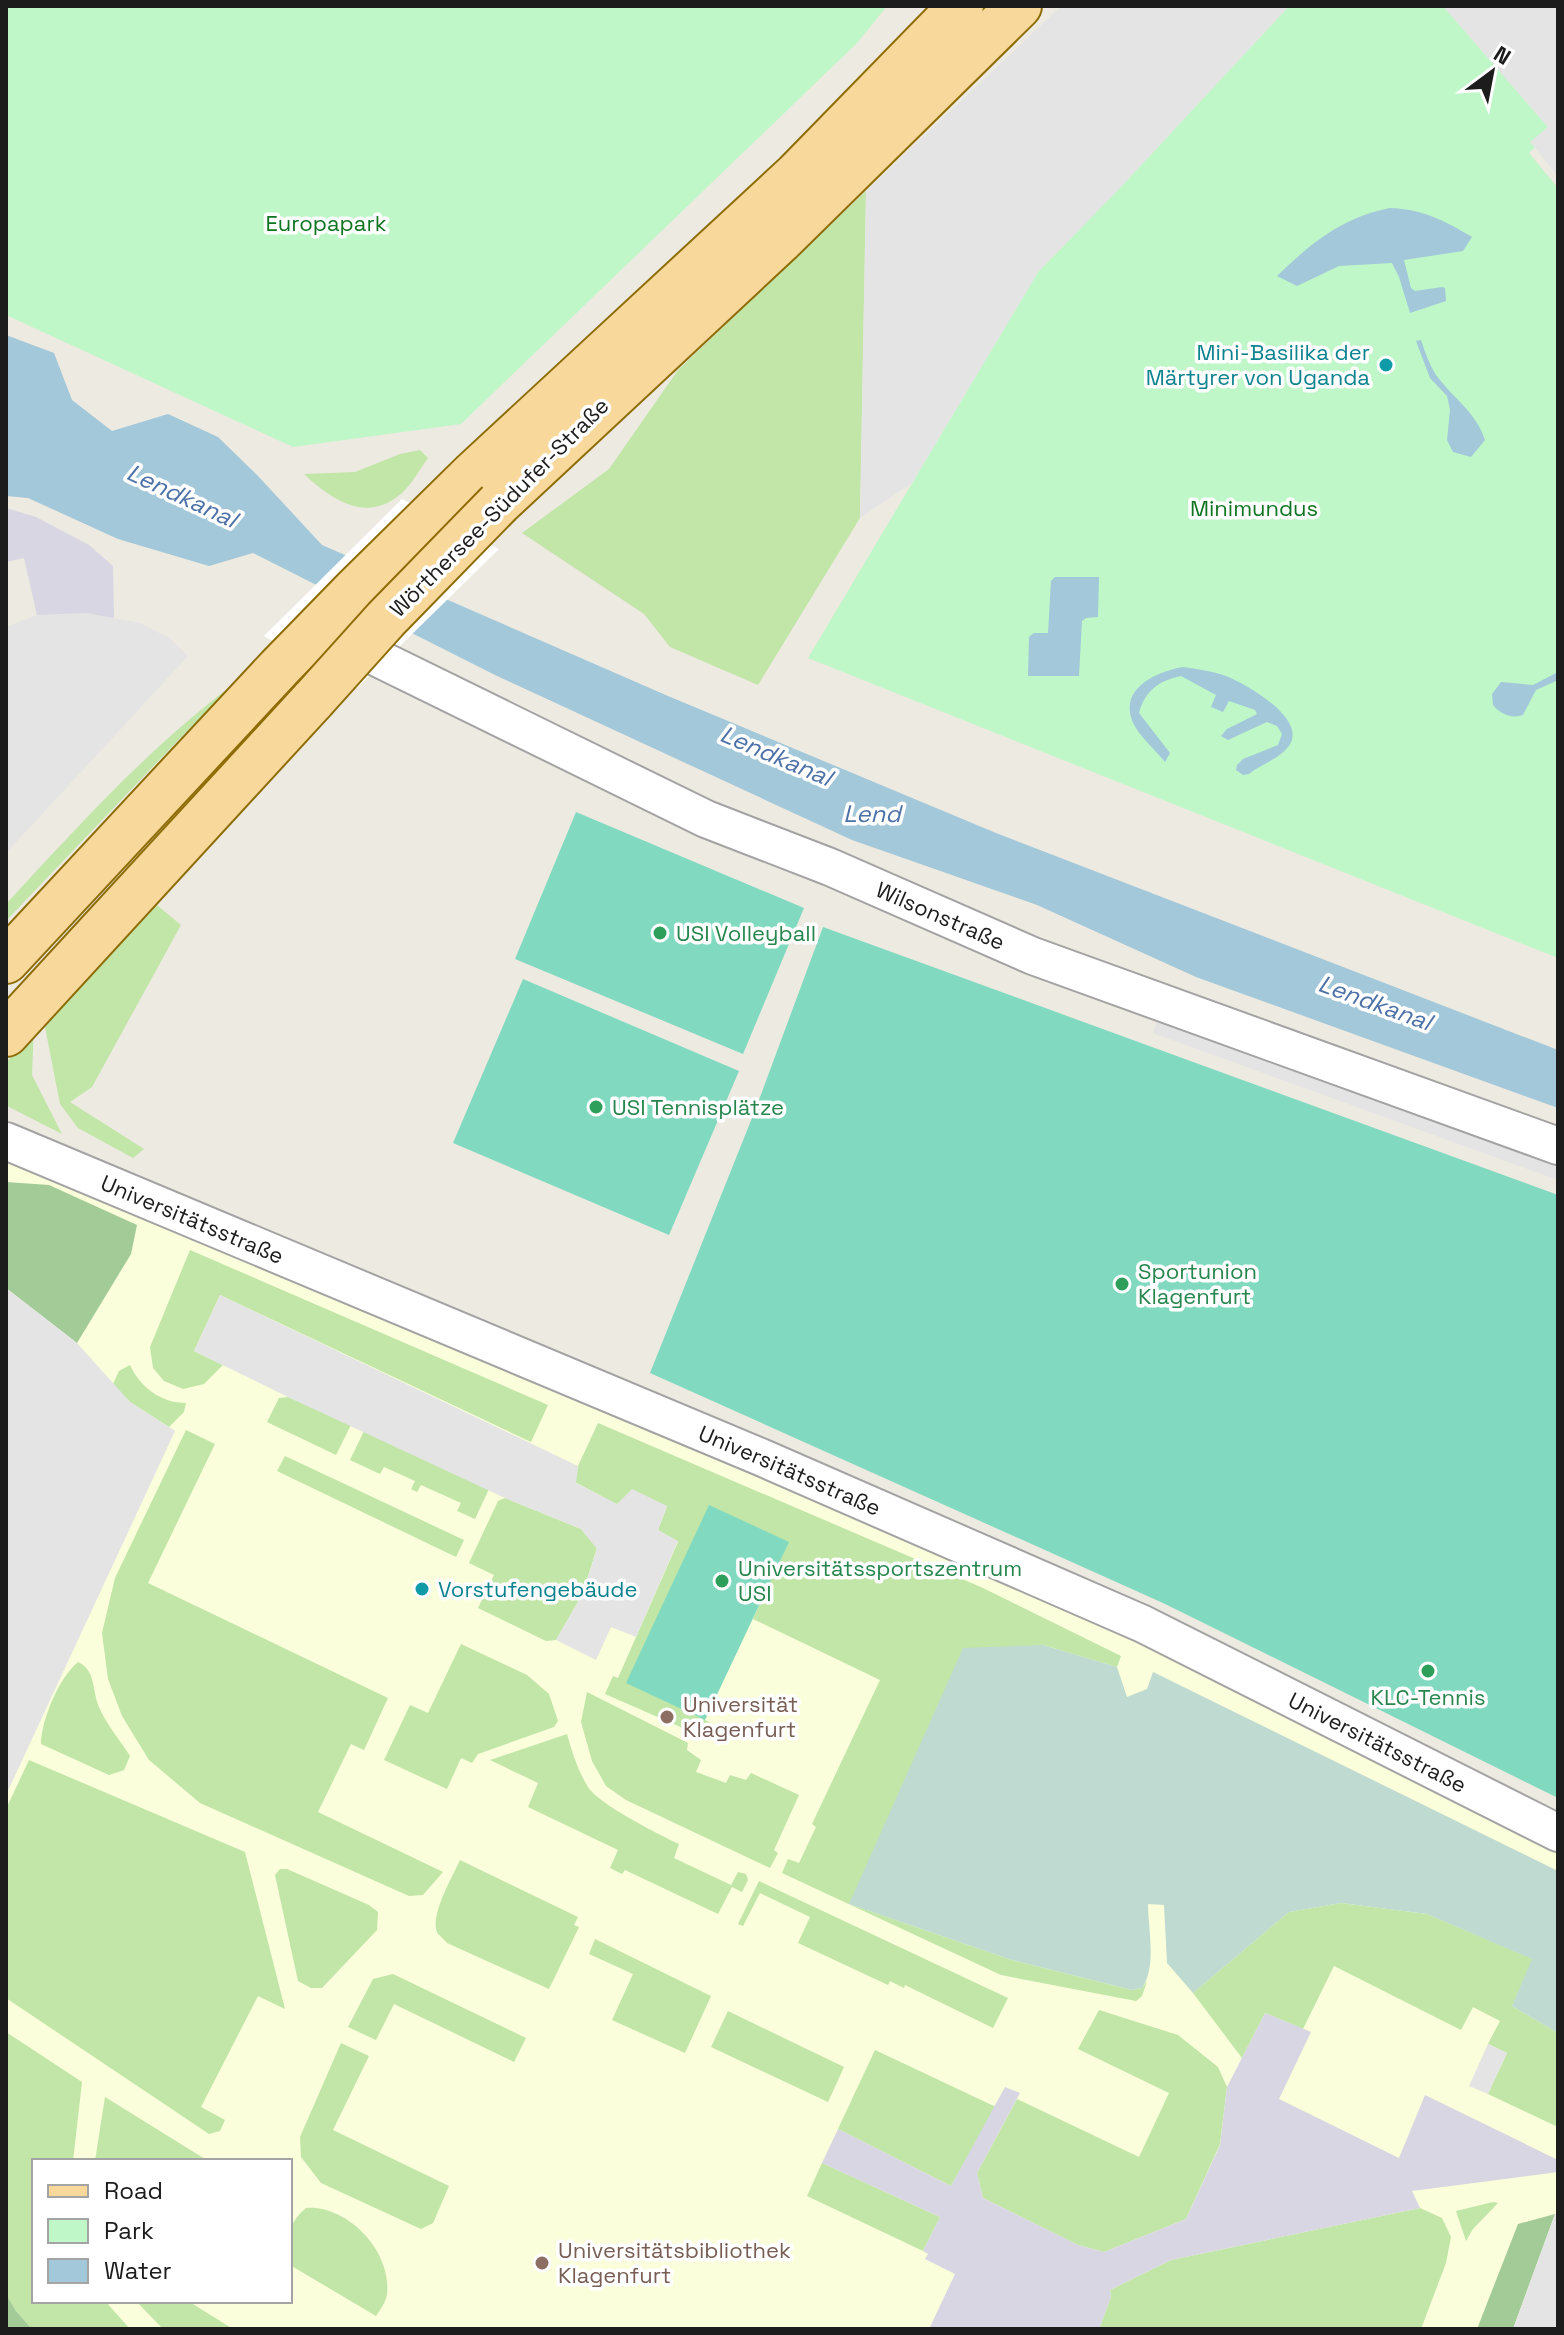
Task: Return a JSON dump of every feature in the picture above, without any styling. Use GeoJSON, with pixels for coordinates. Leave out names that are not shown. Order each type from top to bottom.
{"type":"FeatureCollection","features":[{"type":"Feature","properties":{"kind":"main road","name":"Wörthersee-Südufer-Straße"},"geometry":{"type":"LineString","coordinates":[[6,1034],[386,619],[486,489],[961,6]]}},
{"type":"Feature","properties":{"kind":"main road","name":"Wörthersee-Südufer-Straße"},"geometry":{"type":"LineString","coordinates":[[6,961],[279,668],[780,241],[1016,10]]}},
{"type":"Feature","properties":{"kind":"street","name":"Wilsonstraße"},"geometry":{"type":"LineString","coordinates":[[343,641],[706,819],[830,867],[1033,956],[1558,1146]]}},
{"type":"Feature","properties":{"kind":"street","name":"Universitätsstraße"},"geometry":{"type":"LineString","coordinates":[[6,1141],[763,1458],[1143,1624],[1558,1833]]}},
{"type":"Feature","properties":{"kind":"shaded area"},"geometry":{"type":"Polygon","coordinates":[[[1061,6],[1289,6],[1038,272],[912,483],[860,518],[866,191],[1061,6]]]}},
{"type":"Feature","properties":{"kind":"shaded area"},"geometry":{"type":"Polygon","coordinates":[[[1443,6],[1558,6],[1558,176],[1530,142],[1548,127],[1443,6]]]}},
{"type":"Feature","properties":{"kind":"shaded area"},"geometry":{"type":"Polygon","coordinates":[[[6,508],[36,517],[89,545],[113,566],[114,618],[85,613],[37,615],[24,558],[6,562],[6,508]]]}},
{"type":"Feature","properties":{"kind":"shaded area"},"geometry":{"type":"Polygon","coordinates":[[[85,613],[140,623],[169,638],[188,656],[6,853],[6,627],[37,615],[85,613]]]}},
{"type":"Feature","properties":{"kind":"shaded area"},"geometry":{"type":"Polygon","coordinates":[[[1161,1009],[1558,1152],[1558,1180],[1153,1033],[1161,1009]]]}},
{"type":"Feature","properties":{"kind":"shaded area","name":"Universität Klagenfurt"},"geometry":{"type":"Polygon","coordinates":[[[6,1163],[47,1167],[622,1399],[1558,1833],[1558,2329],[6,2329],[6,1163]]]}},
{"type":"Feature","properties":{"kind":"shaded area"},"geometry":{"type":"Polygon","coordinates":[[[6,1288],[77,1343],[130,1402],[175,1431],[6,1795],[6,1288]]]}},
{"type":"Feature","properties":{"kind":"shaded area"},"geometry":{"type":"Polygon","coordinates":[[[220,1295],[578,1466],[576,1483],[617,1504],[632,1489],[667,1506],[658,1530],[678,1541],[636,1637],[611,1627],[596,1660],[556,1640],[582,1595],[597,1549],[581,1529],[505,1498],[194,1351],[220,1295]]]}},
{"type":"Feature","properties":{"kind":"shaded area"},"geometry":{"type":"Polygon","coordinates":[[[1043,1645],[1117,1667],[1127,1697],[1147,1689],[1153,1672],[1558,1871],[1558,2033],[1512,2006],[1532,1959],[1427,1914],[1341,1903],[1289,1912],[1193,1993],[1167,1963],[1164,1905],[1148,1904],[1149,1969],[1142,1988],[1132,1990],[1012,1960],[849,1904],[963,1648],[1043,1645]]]}},
{"type":"Feature","properties":{"kind":"shaded area"},"geometry":{"type":"Polygon","coordinates":[[[1265,2013],[1311,2032],[1279,2099],[1399,2158],[1425,2095],[1558,2160],[1558,2172],[1412,2191],[1420,2208],[1171,2260],[1110,2290],[1111,2297],[1099,2329],[929,2329],[955,2274],[925,2259],[928,2254],[923,2251],[940,2217],[822,2163],[838,2129],[951,2186],[1005,2087],[1020,2093],[977,2173],[983,2198],[1078,2245],[1104,2252],[1186,2219],[1220,2145],[1227,2087],[1265,2013]]]}},
{"type":"Feature","properties":{"kind":"shaded area"},"geometry":{"type":"Polygon","coordinates":[[[1488,2044],[1507,2053],[1488,2094],[1469,2086],[1488,2044]]]}},
{"type":"Feature","properties":{"kind":"shaded area"},"geometry":{"type":"Polygon","coordinates":[[[1555,2214],[1558,2214],[1558,2329],[1513,2329],[1555,2214]]]}},
{"type":"Feature","properties":{"kind":"green space","name":"Europapark"},"geometry":{"type":"Polygon","coordinates":[[[6,6],[887,6],[857,43],[461,424],[293,447],[6,315],[6,6]]]}},
{"type":"Feature","properties":{"kind":"green space","name":"Minimundus"},"geometry":{"type":"Polygon","coordinates":[[[1289,6],[1443,6],[1548,127],[1531,142],[1536,146],[1529,153],[1558,188],[1558,958],[808,658],[1038,272],[1289,6]]]}},
{"type":"Feature","properties":{"kind":"green space"},"geometry":{"type":"Polygon","coordinates":[[[866,191],[860,518],[758,685],[670,647],[644,614],[522,533],[609,469],[678,370],[866,191]]]}},
{"type":"Feature","properties":{"kind":"green space"},"geometry":{"type":"Polygon","coordinates":[[[420,450],[428,458],[409,485],[389,502],[376,507],[350,505],[338,500],[304,474],[355,472],[400,454],[420,450]]]}},
{"type":"Feature","properties":{"kind":"green space"},"geometry":{"type":"Polygon","coordinates":[[[252,671],[185,733],[6,921],[6,904],[93,811],[185,723],[252,671]]]}},
{"type":"Feature","properties":{"kind":"green space","name":"USI Volleyball"},"geometry":{"type":"Polygon","coordinates":[[[576,812],[804,908],[743,1054],[515,959],[576,812]]]}},
{"type":"Feature","properties":{"kind":"green space"},"geometry":{"type":"Polygon","coordinates":[[[152,901],[181,925],[92,1087],[70,1102],[144,1149],[133,1158],[78,1128],[60,1104],[45,1027],[152,901]]]}},
{"type":"Feature","properties":{"kind":"green space","name":"Sportunion Klagenfurt"},"geometry":{"type":"Polygon","coordinates":[[[823,927],[1558,1195],[1558,1798],[1163,1603],[650,1373],[756,1108],[823,927]]]}},
{"type":"Feature","properties":{"kind":"green space","name":"USI Tennisplätze"},"geometry":{"type":"Polygon","coordinates":[[[523,979],[739,1071],[669,1235],[453,1143],[523,979]]]}},
{"type":"Feature","properties":{"kind":"green space"},"geometry":{"type":"Polygon","coordinates":[[[34,1025],[32,1075],[62,1134],[9,1107],[6,1101],[6,1063],[34,1025]]]}},
{"type":"Feature","properties":{"kind":"green space"},"geometry":{"type":"Polygon","coordinates":[[[6,1182],[49,1185],[137,1225],[131,1254],[77,1343],[6,1288],[6,1182]]]}},
{"type":"Feature","properties":{"kind":"green space"},"geometry":{"type":"Polygon","coordinates":[[[190,1250],[548,1405],[531,1442],[220,1295],[194,1351],[223,1365],[204,1384],[183,1389],[164,1381],[153,1368],[150,1347],[190,1250]]]}},
{"type":"Feature","properties":{"kind":"green space"},"geometry":{"type":"Polygon","coordinates":[[[130,1365],[139,1380],[152,1392],[168,1400],[186,1403],[184,1412],[169,1427],[130,1402],[113,1384],[119,1371],[130,1365]]]}},
{"type":"Feature","properties":{"kind":"green space"},"geometry":{"type":"Polygon","coordinates":[[[288,1397],[351,1425],[336,1455],[267,1422],[279,1398],[288,1397]]]}},
{"type":"Feature","properties":{"kind":"green space"},"geometry":{"type":"Polygon","coordinates":[[[598,1423],[983,1588],[1121,1656],[1117,1667],[1043,1645],[849,1904],[1012,1960],[1132,1990],[1142,1988],[1147,1981],[1142,1996],[1136,2001],[1001,1975],[782,1873],[788,1859],[799,1863],[816,1827],[812,1824],[880,1680],[753,1619],[788,1542],[626,1682],[711,1723],[707,1731],[688,1723],[685,1729],[605,1694],[613,1676],[618,1678],[678,1542],[658,1530],[667,1506],[618,1505],[575,1482],[578,1466],[598,1423]]]}},
{"type":"Feature","properties":{"kind":"green space"},"geometry":{"type":"Polygon","coordinates":[[[186,1430],[215,1444],[148,1583],[388,1698],[364,1750],[351,1744],[318,1812],[443,1872],[423,1895],[409,1896],[200,1803],[149,1760],[122,1716],[108,1679],[102,1633],[115,1578],[186,1430]]]}},
{"type":"Feature","properties":{"kind":"green space"},"geometry":{"type":"Polygon","coordinates":[[[364,1431],[489,1489],[475,1519],[457,1511],[461,1503],[421,1485],[417,1492],[411,1489],[415,1481],[384,1467],[380,1474],[350,1460],[364,1431]]]}},
{"type":"Feature","properties":{"kind":"green space"},"geometry":{"type":"Polygon","coordinates":[[[285,1456],[464,1540],[456,1557],[277,1471],[285,1456]]]}},
{"type":"Feature","properties":{"kind":"green space"},"geometry":{"type":"Polygon","coordinates":[[[505,1498],[581,1529],[597,1548],[582,1595],[556,1640],[546,1641],[478,1608],[494,1575],[469,1563],[498,1501],[505,1498]]]}},
{"type":"Feature","properties":{"kind":"green space","name":"Universitätssportszentrum USI"},"geometry":{"type":"Polygon","coordinates":[[[709,1505],[789,1542],[705,1720],[626,1683],[709,1505]]]}},
{"type":"Feature","properties":{"kind":"green space"},"geometry":{"type":"Polygon","coordinates":[[[461,1644],[527,1675],[549,1694],[558,1721],[554,1727],[478,1754],[472,1763],[461,1758],[447,1789],[384,1760],[410,1705],[428,1713],[461,1644]]]}},
{"type":"Feature","properties":{"kind":"green space"},"geometry":{"type":"Polygon","coordinates":[[[78,1662],[88,1670],[102,1713],[130,1756],[124,1770],[109,1775],[41,1744],[52,1700],[64,1678],[78,1662]]]}},
{"type":"Feature","properties":{"kind":"green space"},"geometry":{"type":"Polygon","coordinates":[[[587,1692],[688,1743],[687,1750],[701,1760],[696,1772],[726,1783],[730,1775],[746,1780],[751,1773],[799,1795],[774,1850],[778,1853],[770,1868],[626,1800],[606,1786],[592,1761],[581,1722],[587,1692]]]}},
{"type":"Feature","properties":{"kind":"green space"},"geometry":{"type":"Polygon","coordinates":[[[567,1734],[581,1774],[594,1794],[630,1818],[679,1844],[674,1858],[731,1885],[738,1872],[746,1874],[748,1880],[742,1892],[732,1887],[718,1914],[625,1870],[622,1874],[610,1868],[618,1850],[528,1807],[538,1783],[490,1760],[567,1734]]]}},
{"type":"Feature","properties":{"kind":"green space"},"geometry":{"type":"Polygon","coordinates":[[[29,1760],[245,1852],[285,2009],[258,1996],[201,2107],[225,2120],[220,2131],[209,2134],[6,1998],[6,1809],[29,1760]]]}},
{"type":"Feature","properties":{"kind":"green space"},"geometry":{"type":"Polygon","coordinates":[[[460,1860],[578,1917],[574,1925],[579,1927],[549,1989],[447,1943],[438,1934],[436,1918],[460,1860]]]}},
{"type":"Feature","properties":{"kind":"green space"},"geometry":{"type":"Polygon","coordinates":[[[280,1869],[287,1869],[369,1905],[378,1912],[377,1930],[322,1988],[311,1988],[298,1981],[275,1875],[280,1869]]]}},
{"type":"Feature","properties":{"kind":"green space"},"geometry":{"type":"Polygon","coordinates":[[[759,1881],[1008,1998],[993,2028],[905,1985],[904,1988],[890,1981],[888,1985],[798,1943],[810,1917],[760,1893],[743,1926],[738,1924],[759,1881]]]}},
{"type":"Feature","properties":{"kind":"green space"},"geometry":{"type":"Polygon","coordinates":[[[1341,1903],[1427,1914],[1533,1959],[1512,2006],[1558,2033],[1558,2127],[1488,2094],[1507,2053],[1488,2044],[1500,2021],[1473,2007],[1461,2030],[1334,1966],[1303,2029],[1265,2013],[1242,2058],[1193,1993],[1289,1912],[1341,1903]]]}},
{"type":"Feature","properties":{"kind":"green space"},"geometry":{"type":"Polygon","coordinates":[[[595,1939],[711,1996],[685,2053],[612,2020],[633,1974],[589,1954],[595,1939]]]}},
{"type":"Feature","properties":{"kind":"green space"},"geometry":{"type":"Polygon","coordinates":[[[393,1974],[526,2038],[514,2062],[394,2004],[376,2040],[348,2027],[373,1979],[393,1974]]]}},
{"type":"Feature","properties":{"kind":"green space"},"geometry":{"type":"Polygon","coordinates":[[[1099,2010],[1178,2035],[1218,2067],[1227,2087],[1220,2144],[1186,2219],[1104,2252],[1078,2245],[983,2198],[977,2173],[1017,2099],[1139,2157],[1169,2093],[1078,2049],[1099,2010]]]}},
{"type":"Feature","properties":{"kind":"green space"},"geometry":{"type":"Polygon","coordinates":[[[728,2011],[844,2067],[828,2102],[711,2047],[728,2011]]]}},
{"type":"Feature","properties":{"kind":"green space"},"geometry":{"type":"Polygon","coordinates":[[[6,2032],[82,2082],[73,2159],[32,2159],[32,2303],[107,2303],[130,2329],[32,2329],[6,2294],[6,2032]]]}},
{"type":"Feature","properties":{"kind":"green space"},"geometry":{"type":"Polygon","coordinates":[[[341,2043],[369,2056],[333,2130],[449,2186],[433,2223],[421,2229],[321,2183],[301,2157],[300,2137],[341,2043]]]}},
{"type":"Feature","properties":{"kind":"green space"},"geometry":{"type":"Polygon","coordinates":[[[875,2050],[996,2107],[951,2186],[838,2129],[875,2050]]]}},
{"type":"Feature","properties":{"kind":"green space"},"geometry":{"type":"Polygon","coordinates":[[[105,2097],[205,2159],[95,2159],[105,2097]]]}},
{"type":"Feature","properties":{"kind":"green space"},"geometry":{"type":"Polygon","coordinates":[[[822,2163],[940,2217],[923,2251],[807,2196],[822,2163]]]}},
{"type":"Feature","properties":{"kind":"green space"},"geometry":{"type":"Polygon","coordinates":[[[1498,2203],[1466,2241],[1456,2211],[1498,2203]]]}},
{"type":"Feature","properties":{"kind":"green space"},"geometry":{"type":"Polygon","coordinates":[[[306,2208],[337,2214],[364,2234],[375,2248],[387,2278],[387,2294],[376,2316],[292,2266],[292,2227],[306,2208]]]}},
{"type":"Feature","properties":{"kind":"green space"},"geometry":{"type":"Polygon","coordinates":[[[1420,2208],[1442,2218],[1451,2237],[1446,2263],[1421,2329],[1099,2329],[1111,2297],[1110,2290],[1171,2260],[1420,2208]]]}},
{"type":"Feature","properties":{"kind":"green space"},"geometry":{"type":"Polygon","coordinates":[[[1555,2214],[1513,2329],[1477,2329],[1518,2224],[1555,2214]]]}},
{"type":"Feature","properties":{"kind":"green space"},"geometry":{"type":"Polygon","coordinates":[[[6,2294],[16,2311],[32,2329],[6,2329],[6,2294]]]}},
{"type":"Feature","properties":{"kind":"green space"},"geometry":{"type":"Polygon","coordinates":[[[138,2303],[191,2303],[233,2329],[163,2329],[138,2303]]]}},
{"type":"Feature","properties":{"kind":"water"},"geometry":{"type":"Polygon","coordinates":[[[1390,208],[1433,217],[1472,237],[1463,251],[1404,260],[1411,288],[1415,291],[1445,288],[1446,301],[1410,313],[1392,263],[1339,266],[1297,286],[1277,276],[1329,233],[1357,218],[1390,208]]]}},
{"type":"Feature","properties":{"kind":"water","name":"Lend"},"geometry":{"type":"Polygon","coordinates":[[[6,335],[54,353],[72,400],[112,431],[168,414],[218,437],[322,545],[668,696],[996,833],[1558,1050],[1558,1108],[1196,977],[1037,905],[852,840],[495,675],[253,553],[209,566],[118,539],[28,498],[6,496],[6,335]]]}},
{"type":"Feature","properties":{"kind":"water"},"geometry":{"type":"Polygon","coordinates":[[[1421,340],[1436,375],[1481,430],[1485,440],[1471,457],[1453,452],[1447,440],[1450,410],[1447,396],[1430,378],[1416,341],[1421,340]]]}},
{"type":"Feature","properties":{"kind":"water"},"geometry":{"type":"Polygon","coordinates":[[[1055,577],[1099,577],[1098,617],[1082,621],[1079,676],[1028,676],[1029,637],[1034,633],[1048,633],[1051,581],[1055,577]]]}},
{"type":"Feature","properties":{"kind":"water"},"geometry":{"type":"Polygon","coordinates":[[[1183,667],[1226,676],[1272,703],[1290,724],[1293,734],[1290,744],[1277,757],[1243,775],[1236,770],[1243,759],[1278,745],[1282,734],[1277,726],[1267,722],[1228,740],[1221,736],[1227,729],[1257,714],[1255,710],[1229,701],[1223,712],[1211,707],[1216,695],[1181,676],[1154,688],[1139,713],[1170,753],[1165,762],[1137,729],[1130,706],[1137,689],[1145,682],[1183,667]]]}},
{"type":"Feature","properties":{"kind":"water"},"geometry":{"type":"Polygon","coordinates":[[[1558,672],[1558,680],[1536,690],[1523,715],[1506,715],[1493,705],[1492,694],[1501,682],[1533,685],[1558,672]]]}},
{"type":"Feature","properties":{"kind":"pier"},"geometry":{"type":"Polygon","coordinates":[[[402,499],[499,549],[357,688],[264,636],[402,499]]]}},
{"type":"Feature","properties":{"kind":"place","name":"Mini-Basilika der Märtyrer von Uganda"},"geometry":{"type":"Point","coordinates":[1386,365]}},
{"type":"Feature","properties":{"kind":"place","name":"USI Volleyball"},"geometry":{"type":"Point","coordinates":[660,933]}},
{"type":"Feature","properties":{"kind":"place","name":"USI Tennisplätze"},"geometry":{"type":"Point","coordinates":[596,1107]}},
{"type":"Feature","properties":{"kind":"place","name":"Sportunion Klagenfurt"},"geometry":{"type":"Point","coordinates":[1122,1284]}},
{"type":"Feature","properties":{"kind":"place","name":"Universitätssportszentrum USI"},"geometry":{"type":"Point","coordinates":[722,1581]}},
{"type":"Feature","properties":{"kind":"place","name":"Vorstufengebäude"},"geometry":{"type":"Point","coordinates":[422,1589]}},
{"type":"Feature","properties":{"kind":"place","name":"KLC-Tennis"},"geometry":{"type":"Point","coordinates":[1428,1671]}},
{"type":"Feature","properties":{"kind":"place","name":"Universität Klagenfurt"},"geometry":{"type":"Point","coordinates":[667,1717]}},
{"type":"Feature","properties":{"kind":"place","name":"Universitätsbibliothek Klagenfurt"},"geometry":{"type":"Point","coordinates":[542,2263]}},
{"type":"Feature","properties":{"kind":"water label","name":"Lendkanal"},"geometry":{"type":"Point","coordinates":[182,496]}},
{"type":"Feature","properties":{"kind":"water label","name":"Lendkanal"},"geometry":{"type":"Point","coordinates":[776,756]}},
{"type":"Feature","properties":{"kind":"water label","name":"Lendkanal"},"geometry":{"type":"Point","coordinates":[1375,1003]}}]}
